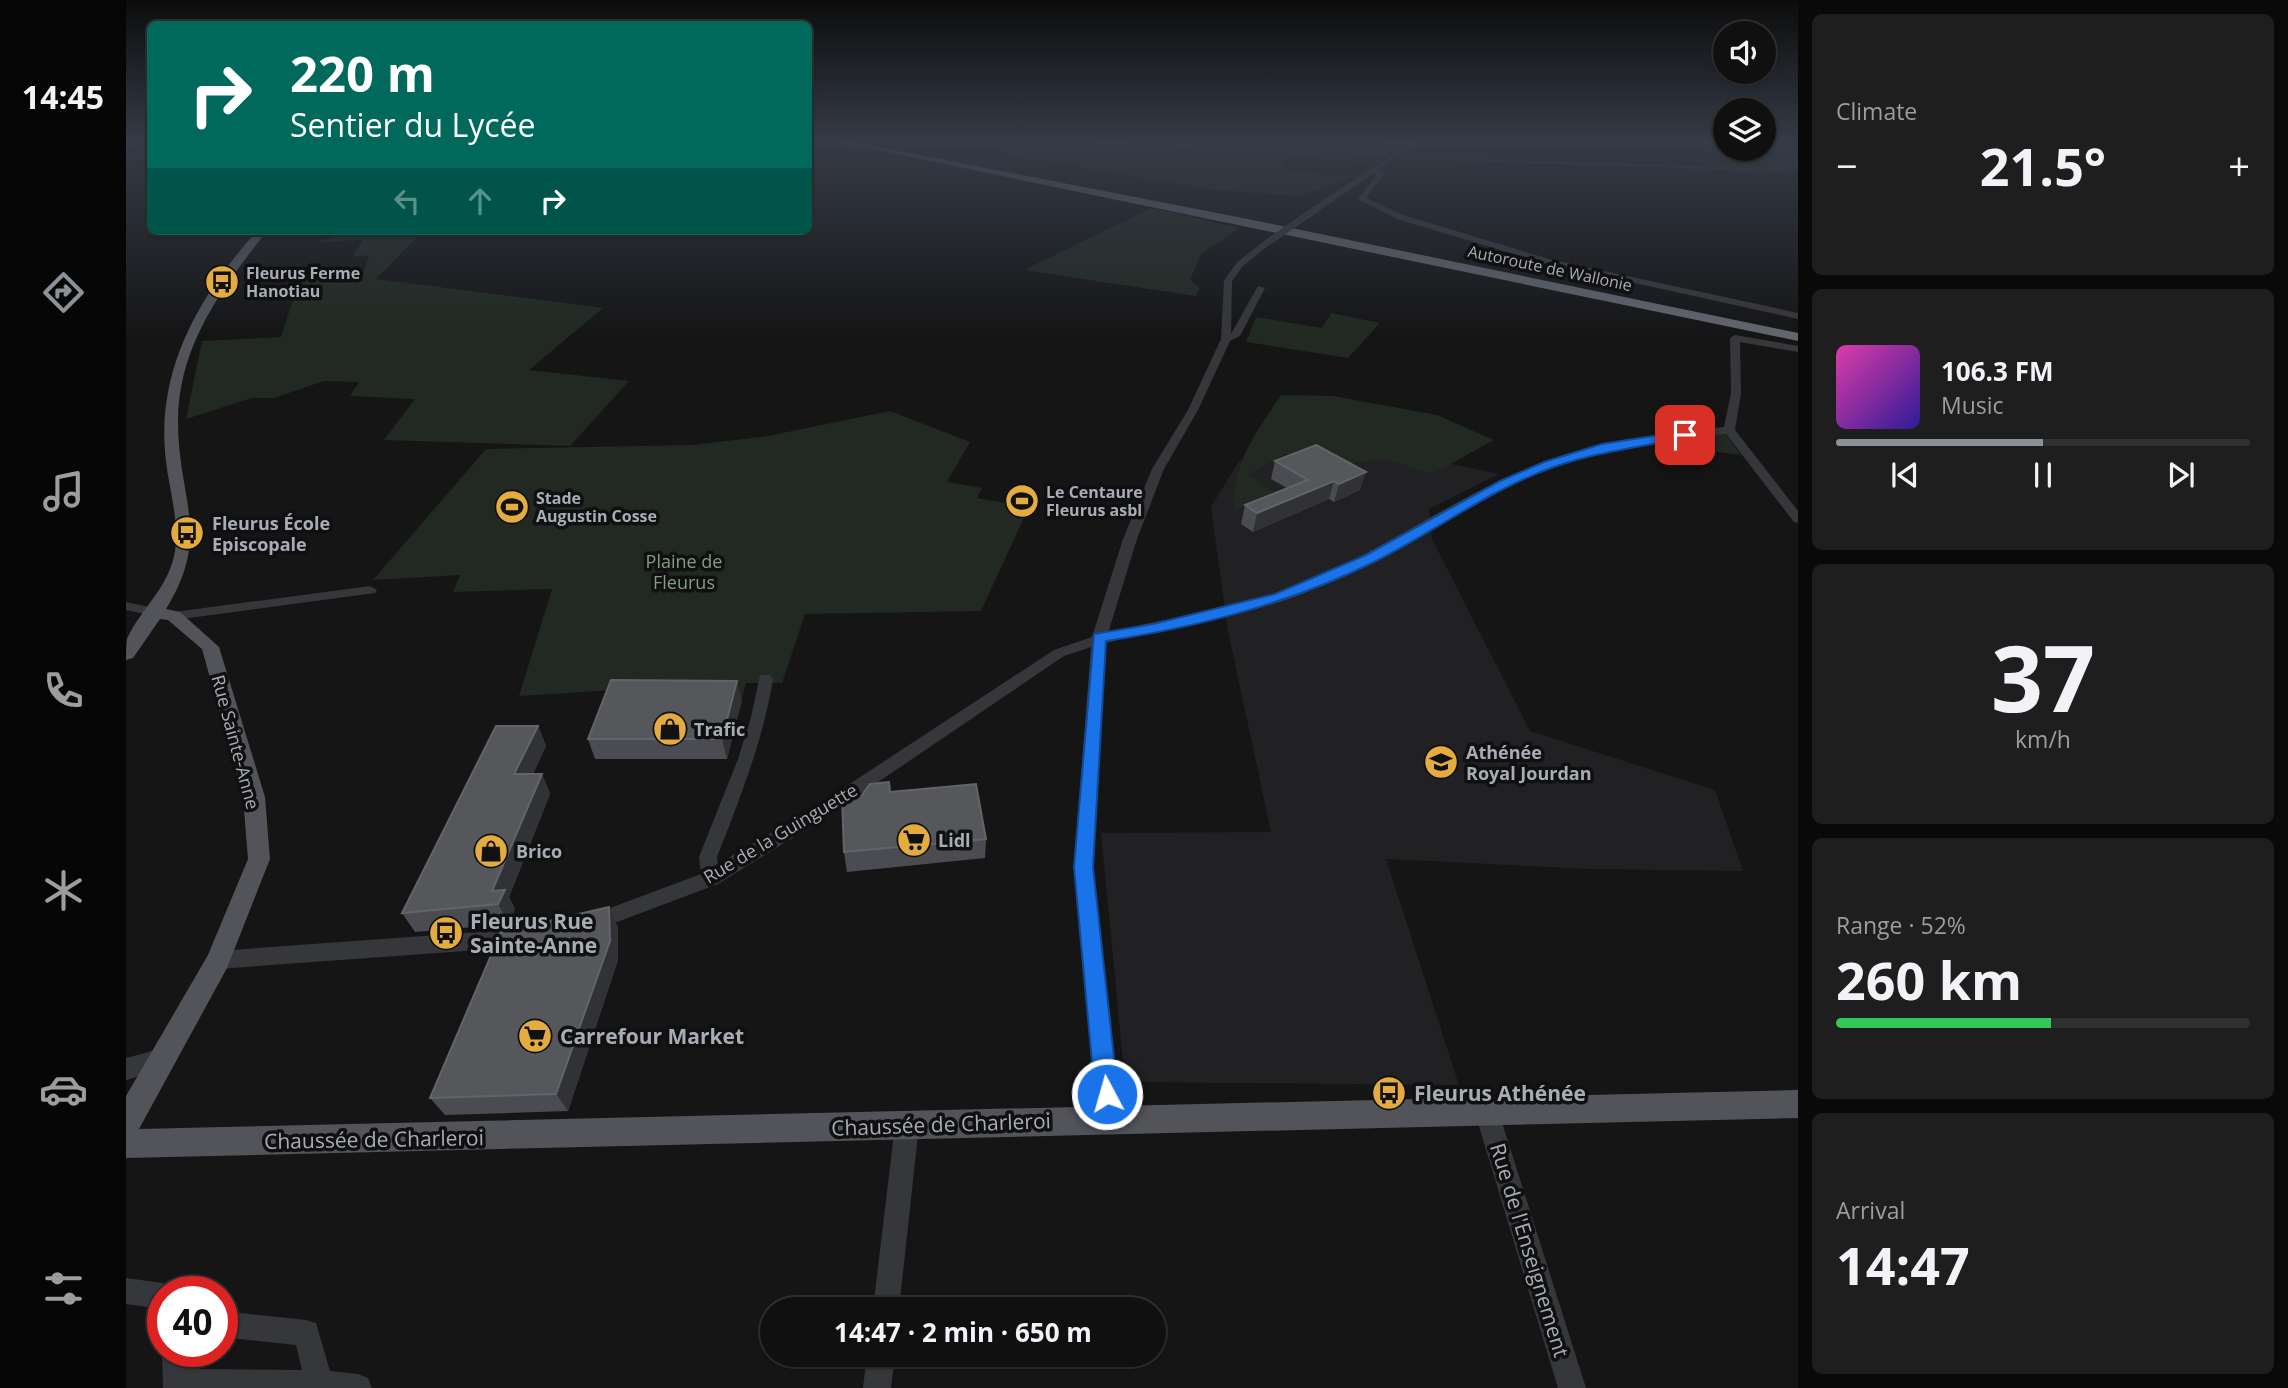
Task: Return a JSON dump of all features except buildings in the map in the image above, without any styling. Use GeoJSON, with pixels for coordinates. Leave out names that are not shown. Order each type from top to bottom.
{"type":"FeatureCollection","features":[{"type":"Feature","properties":{"kind":"highway","name":"Autoroute de Wallonie"},"geometry":{"type":"LineString","coordinates":[[1173,207],[1798,337]]}},
{"type":"Feature","properties":{"kind":"highway","name":"Autoroute de Wallonie"},"geometry":{"type":"LineString","coordinates":[[1204,207],[1798,329]]}},
{"type":"Feature","properties":{"kind":"main road"},"geometry":{"type":"LineString","coordinates":[[126,654],[164,614],[170,586],[184,550],[171,442],[178,380],[195,320],[229,268],[258,235]]}},
{"type":"Feature","properties":{"kind":"main road","name":"Rue Sainte-Anne"},"geometry":{"type":"LineString","coordinates":[[126,1124],[218,960],[259,859],[254,797],[210,647],[164,614]]}},
{"type":"Feature","properties":{"kind":"main road","name":"Chaussée de Charleroi"},"geometry":{"type":"LineString","coordinates":[[126,1143],[1798,1104]]}},
{"type":"Feature","properties":{"kind":"street"},"geometry":{"type":"LineString","coordinates":[[1109,1119],[1083,867],[1099,637],[1130,539],[1158,469],[1194,410],[1226,339],[1228,281],[1240,264],[1319,207]]}},
{"type":"Feature","properties":{"kind":"street"},"geometry":{"type":"LineString","coordinates":[[1378,207],[1392,214],[1547,261],[1798,316]]}},
{"type":"Feature","properties":{"kind":"street"},"geometry":{"type":"LineString","coordinates":[[1226,339],[1235,336],[1261,288]]}},
{"type":"Feature","properties":{"kind":"street"},"geometry":{"type":"LineString","coordinates":[[1798,349],[1735,338],[1736,393],[1729,430],[1798,519]]}},
{"type":"Feature","properties":{"kind":"street","name":"Rue de la Guinguette"},"geometry":{"type":"LineString","coordinates":[[576,926],[600,922],[712,878],[822,811],[1059,653],[1099,637],[1219,614],[1298,591],[1371,558],[1504,483],[1548,465],[1602,448],[1729,430]]}},
{"type":"Feature","properties":{"kind":"street"},"geometry":{"type":"LineString","coordinates":[[126,606],[164,614],[370,590]]}},
{"type":"Feature","properties":{"kind":"street"},"geometry":{"type":"LineString","coordinates":[[712,878],[708,857],[747,759],[759,717],[765,679]]}},
{"type":"Feature","properties":{"kind":"street"},"geometry":{"type":"LineString","coordinates":[[218,960],[516,938],[540,933]]}},
{"type":"Feature","properties":{"kind":"street"},"geometry":{"type":"LineString","coordinates":[[126,1069],[160,1060]]}},
{"type":"Feature","properties":{"kind":"street","name":"Rue de l'Enseignement"},"geometry":{"type":"LineString","coordinates":[[1487,1113],[1572,1388]]}},
{"type":"Feature","properties":{"kind":"street"},"geometry":{"type":"LineString","coordinates":[[887,1297],[906,1125]]}},
{"type":"Feature","properties":{"kind":"street"},"geometry":{"type":"LineString","coordinates":[[126,1291],[147,1294]]}},
{"type":"Feature","properties":{"kind":"street"},"geometry":{"type":"LineString","coordinates":[[238,1326],[306,1333],[320,1384]]}},
{"type":"Feature","properties":{"kind":"street"},"geometry":{"type":"LineString","coordinates":[[176,1367],[177,1385],[320,1384],[358,1388]]}},
{"type":"Feature","properties":{"kind":"street"},"geometry":{"type":"LineString","coordinates":[[877,1388],[879,1367]]}},
{"type":"Feature","properties":{"kind":"shaded area","name":"Athénée Royal Jourdan"},"geometry":{"type":"Polygon","coordinates":[[[1301,442],[1394,452],[1499,474],[1429,509],[1432,539],[1530,731],[1715,790],[1743,871],[1590,869],[1386,859],[1459,1085],[1125,1082],[1101,833],[1271,832],[1228,631],[1211,507],[1239,461],[1301,442]]]}},
{"type":"Feature","properties":{"kind":"green space"},"geometry":{"type":"Polygon","coordinates":[[[1151,208],[1239,228],[1201,254],[1190,280],[1200,288],[1196,296],[1024,270],[1151,208]]]}},
{"type":"Feature","properties":{"kind":"green space"},"geometry":{"type":"Polygon","coordinates":[[[342,235],[419,235],[376,279],[603,308],[529,370],[629,381],[570,446],[384,440],[415,399],[350,396],[359,382],[324,381],[274,398],[252,398],[186,419],[202,341],[281,337],[300,278],[364,271],[369,255],[352,257],[363,240],[317,242],[342,235]]]}},
{"type":"Feature","properties":{"kind":"green space"},"geometry":{"type":"Polygon","coordinates":[[[1331,313],[1380,323],[1348,358],[1246,342],[1256,317],[1322,328],[1331,313]]]}},
{"type":"Feature","properties":{"kind":"green space"},"geometry":{"type":"Polygon","coordinates":[[[1281,395],[1333,396],[1437,415],[1494,440],[1432,474],[1388,459],[1349,463],[1308,452],[1285,454],[1248,475],[1274,492],[1234,511],[1234,494],[1241,463],[1254,436],[1281,395]]]}},
{"type":"Feature","properties":{"kind":"green space","name":"Plaine de Fleurus"},"geometry":{"type":"Polygon","coordinates":[[[890,411],[970,442],[947,482],[982,488],[977,498],[1029,507],[981,611],[805,614],[782,683],[746,683],[742,698],[630,696],[631,689],[519,696],[552,589],[453,592],[460,575],[373,580],[486,449],[693,445],[768,436],[890,411]]]}},
{"type":"Feature","properties":{"kind":"green space"},"geometry":{"type":"Polygon","coordinates":[[[1725,434],[1741,455],[1695,449],[1685,436],[1725,434]]]}},
{"type":"Feature","properties":{"kind":"place","name":"Fleurus Ferme Hanotiau"},"geometry":{"type":"Point","coordinates":[222,282]}},
{"type":"Feature","properties":{"kind":"place","name":"Le Centaure Fleurus asbl"},"geometry":{"type":"Point","coordinates":[1022,501]}},
{"type":"Feature","properties":{"kind":"place","name":"Stade Augustin Cosse"},"geometry":{"type":"Point","coordinates":[512,507]}},
{"type":"Feature","properties":{"kind":"place","name":"Fleurus École Episcopale"},"geometry":{"type":"Point","coordinates":[187,533]}},
{"type":"Feature","properties":{"kind":"place","name":"Trafic"},"geometry":{"type":"Point","coordinates":[670,729]}},
{"type":"Feature","properties":{"kind":"place","name":"Athénée Royal Jourdan"},"geometry":{"type":"Point","coordinates":[1441,762]}},
{"type":"Feature","properties":{"kind":"place","name":"Lidl"},"geometry":{"type":"Point","coordinates":[914,840]}},
{"type":"Feature","properties":{"kind":"place","name":"Brico"},"geometry":{"type":"Point","coordinates":[491,851]}},
{"type":"Feature","properties":{"kind":"place","name":"Fleurus Rue Sainte-Anne"},"geometry":{"type":"Point","coordinates":[446,933]}},
{"type":"Feature","properties":{"kind":"place","name":"Carrefour Market"},"geometry":{"type":"Point","coordinates":[535,1036]}},
{"type":"Feature","properties":{"kind":"place","name":"Fleurus Athénée"},"geometry":{"type":"Point","coordinates":[1389,1093]}},
{"type":"Feature","properties":{"kind":"route"},"geometry":{"type":"LineString","coordinates":[[1107,1094],[1083,867],[1099,637],[1153,629],[1233,611],[1298,591],[1371,558],[1504,483],[1548,465],[1602,448],[1685,435]]}}]}
